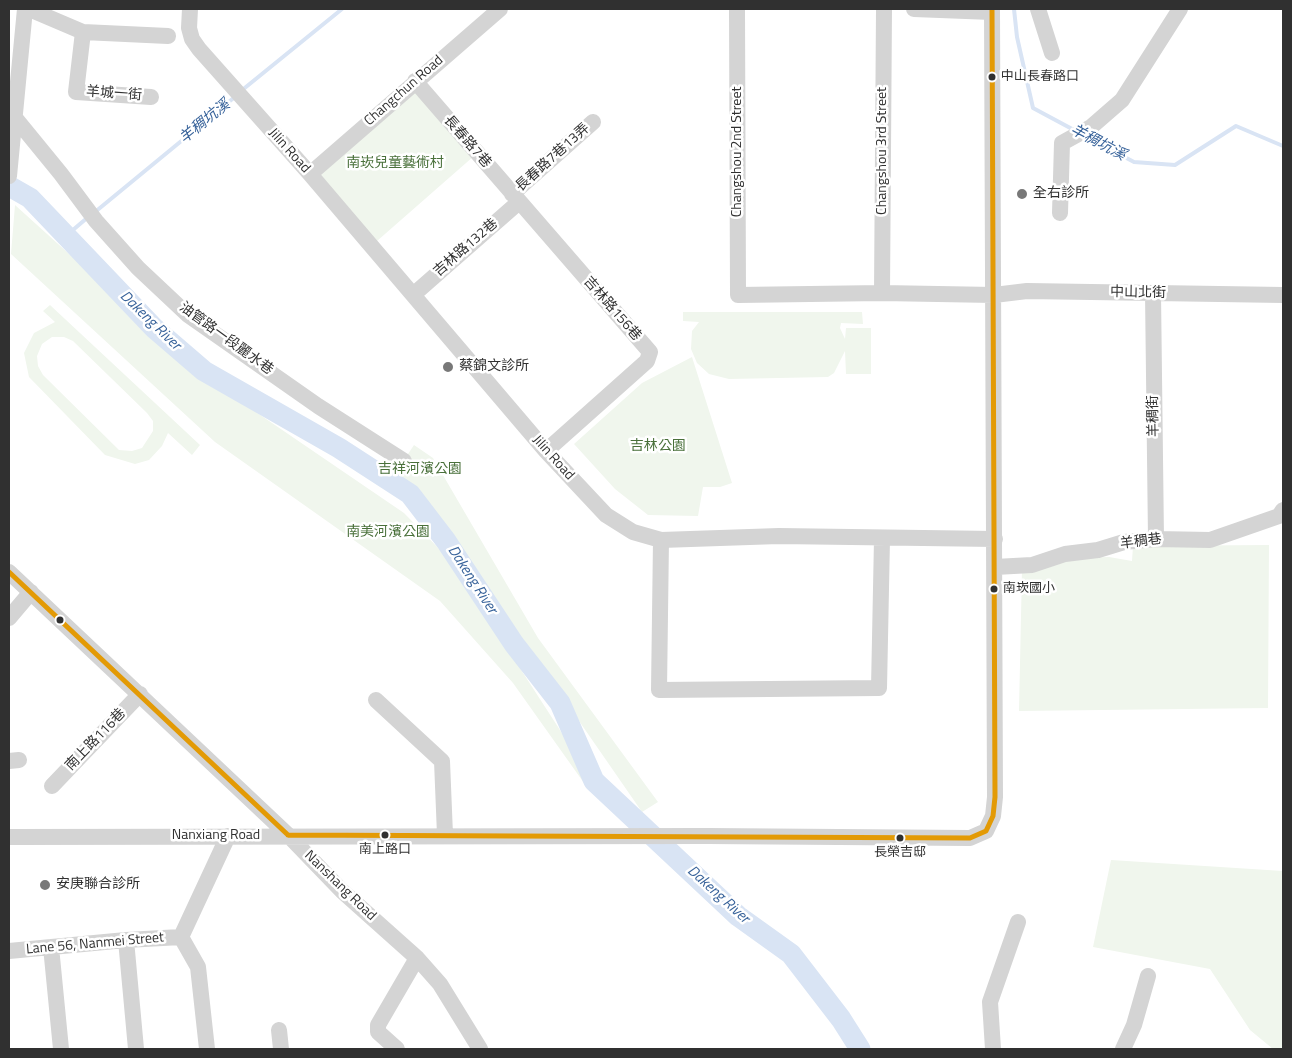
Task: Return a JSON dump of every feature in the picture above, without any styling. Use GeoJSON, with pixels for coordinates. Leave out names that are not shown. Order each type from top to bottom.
{"type":"FeatureCollection","features":[{"type":"Feature","properties":{"kind":"street"},"geometry":{"type":"LineString","coordinates":[[9,176],[25,9]]}},
{"type":"Feature","properties":{"kind":"street"},"geometry":{"type":"LineString","coordinates":[[29,9],[83,32],[168,36]]}},
{"type":"Feature","properties":{"kind":"street","name":"Jilin Road"},"geometry":{"type":"LineString","coordinates":[[190,9],[189,28],[192,39],[310,174],[546,451],[606,515],[633,532],[661,540],[779,536],[882,539],[995,539]]}},
{"type":"Feature","properties":{"kind":"street","name":"Changchun Road"},"geometry":{"type":"LineString","coordinates":[[310,174],[500,9]]}},
{"type":"Feature","properties":{"kind":"street","name":"Changshou 2nd Street"},"geometry":{"type":"LineString","coordinates":[[738,9],[738,295]]}},
{"type":"Feature","properties":{"kind":"street","name":"Changshou 3rd Street"},"geometry":{"type":"LineString","coordinates":[[882,293],[884,9]]}},
{"type":"Feature","properties":{"kind":"street"},"geometry":{"type":"LineString","coordinates":[[914,9],[992,11],[995,567]]}},
{"type":"Feature","properties":{"kind":"street"},"geometry":{"type":"LineString","coordinates":[[1038,9],[1052,53]]}},
{"type":"Feature","properties":{"kind":"street"},"geometry":{"type":"LineString","coordinates":[[1060,213],[1062,143],[1091,127],[1122,100],[1180,9]]}},
{"type":"Feature","properties":{"kind":"street","name":"羊城一街"},"geometry":{"type":"LineString","coordinates":[[83,32],[76,92],[151,97]]}},
{"type":"Feature","properties":{"kind":"street","name":"長春路7巷"},"geometry":{"type":"LineString","coordinates":[[415,81],[515,198]]}},
{"type":"Feature","properties":{"kind":"street","name":"長春路7巷13弄"},"geometry":{"type":"LineString","coordinates":[[515,198],[593,122]]}},
{"type":"Feature","properties":{"kind":"street","name":"油管路一段麗水巷"},"geometry":{"type":"LineString","coordinates":[[15,124],[62,174],[96,222],[138,268],[188,315],[318,406],[404,461]]}},
{"type":"Feature","properties":{"kind":"street","name":"吉林路132巷"},"geometry":{"type":"LineString","coordinates":[[413,295],[515,198]]}},
{"type":"Feature","properties":{"kind":"street","name":"吉林路156巷"},"geometry":{"type":"LineString","coordinates":[[515,198],[650,352],[647,361],[546,451]]}},
{"type":"Feature","properties":{"kind":"street","name":"中山北街"},"geometry":{"type":"LineString","coordinates":[[738,295],[882,293],[994,295],[1027,291],[1283,295]]}},
{"type":"Feature","properties":{"kind":"street","name":"羊稠街"},"geometry":{"type":"LineString","coordinates":[[1153,293],[1156,539]]}},
{"type":"Feature","properties":{"kind":"street","name":"羊稠巷"},"geometry":{"type":"LineString","coordinates":[[995,567],[1032,565],[1065,554],[1098,550],[1124,542],[1156,539],[1210,540],[1278,516],[1283,510]]}},
{"type":"Feature","properties":{"kind":"street"},"geometry":{"type":"LineString","coordinates":[[661,540],[659,690],[879,688],[882,539]]}},
{"type":"Feature","properties":{"kind":"street","name":"Nanxiang Road"},"geometry":{"type":"LineString","coordinates":[[9,837],[445,835],[970,838],[986,832],[993,816],[995,797],[995,567]]}},
{"type":"Feature","properties":{"kind":"street","name":"Nanshang Road"},"geometry":{"type":"LineString","coordinates":[[9,572],[288,835],[342,891],[417,958],[440,984],[480,1049]]}},
{"type":"Feature","properties":{"kind":"street"},"geometry":{"type":"LineString","coordinates":[[9,618],[32,592]]}},
{"type":"Feature","properties":{"kind":"street","name":"南上路116巷"},"geometry":{"type":"LineString","coordinates":[[52,786],[140,694]]}},
{"type":"Feature","properties":{"kind":"street"},"geometry":{"type":"LineString","coordinates":[[376,700],[442,761],[445,835]]}},
{"type":"Feature","properties":{"kind":"street"},"geometry":{"type":"LineString","coordinates":[[207,1049],[198,967],[181,937],[228,836]]}},
{"type":"Feature","properties":{"kind":"street"},"geometry":{"type":"LineString","coordinates":[[993,1049],[990,1002],[1018,922]]}},
{"type":"Feature","properties":{"kind":"street","name":"Lane 56, Nanmei Street"},"geometry":{"type":"LineString","coordinates":[[9,951],[181,937]]}},
{"type":"Feature","properties":{"kind":"street"},"geometry":{"type":"LineString","coordinates":[[126,940],[136,1049]]}},
{"type":"Feature","properties":{"kind":"street"},"geometry":{"type":"LineString","coordinates":[[51,947],[61,1049]]}},
{"type":"Feature","properties":{"kind":"street"},"geometry":{"type":"LineString","coordinates":[[397,1049],[378,1032],[378,1025],[417,958]]}},
{"type":"Feature","properties":{"kind":"street"},"geometry":{"type":"LineString","coordinates":[[1123,1049],[1134,1025],[1148,976]]}},
{"type":"Feature","properties":{"kind":"street"},"geometry":{"type":"LineString","coordinates":[[279,1030],[281,1049]]}},
{"type":"Feature","properties":{"kind":"green space","name":"南崁兒童藝術村"},"geometry":{"type":"Polygon","coordinates":[[[414,88],[474,156],[377,241],[317,173],[414,88]]]}},
{"type":"Feature","properties":{"kind":"green space","name":"南美河濱公園"},"geometry":{"type":"Polygon","coordinates":[[[15,205],[206,378],[404,513],[450,560],[591,778],[584,783],[513,683],[440,601],[215,442],[11,254],[15,205]]]}},
{"type":"Feature","properties":{"kind":"green space"},"geometry":{"type":"Polygon","coordinates":[[[50,305],[200,445],[192,455],[168,433],[162,446],[149,460],[135,464],[105,455],[29,377],[24,353],[34,333],[55,322],[43,311],[50,305]],[[52,337],[42,344],[37,356],[38,366],[43,375],[119,450],[132,451],[142,448],[153,431],[153,421],[73,341],[64,337],[52,337]]]}},
{"type":"Feature","properties":{"kind":"green space"},"geometry":{"type":"Polygon","coordinates":[[[683,312],[862,312],[863,324],[841,323],[840,328],[845,339],[846,328],[871,328],[871,374],[846,374],[845,351],[834,373],[828,377],[729,379],[709,374],[697,363],[691,349],[692,331],[699,322],[683,321],[683,312]]]}},
{"type":"Feature","properties":{"kind":"green space","name":"吉林公園"},"geometry":{"type":"Polygon","coordinates":[[[692,357],[732,483],[720,487],[703,487],[698,516],[648,515],[615,489],[574,444],[642,383],[692,357]]]}},
{"type":"Feature","properties":{"kind":"green space","name":"吉祥河濱公園"},"geometry":{"type":"Polygon","coordinates":[[[414,445],[433,458],[538,638],[658,802],[642,812],[420,491],[396,472],[414,445]]]}},
{"type":"Feature","properties":{"kind":"green space"},"geometry":{"type":"Polygon","coordinates":[[[1269,545],[1268,708],[1019,711],[1022,569],[1072,558],[1109,557],[1132,561],[1133,546],[1269,545]]]}},
{"type":"Feature","properties":{"kind":"green space"},"geometry":{"type":"Polygon","coordinates":[[[1111,860],[1283,871],[1283,1049],[1273,1049],[1250,1030],[1210,969],[1093,947],[1111,860]]]}},
{"type":"Feature","properties":{"kind":"waterway","name":"羊稠坑溪"},"geometry":{"type":"LineString","coordinates":[[241,91],[342,9]]}},
{"type":"Feature","properties":{"kind":"waterway","name":"羊稠坑溪"},"geometry":{"type":"LineString","coordinates":[[1014,9],[1017,37],[1033,108],[1074,130]]}},
{"type":"Feature","properties":{"kind":"waterway","name":"羊稠坑溪"},"geometry":{"type":"LineString","coordinates":[[95,212],[236,96]]}},
{"type":"Feature","properties":{"kind":"waterway","name":"羊稠坑溪"},"geometry":{"type":"LineString","coordinates":[[1085,136],[1134,162],[1175,165],[1236,126],[1283,146]]}},
{"type":"Feature","properties":{"kind":"waterway","name":"Dakeng River"},"geometry":{"type":"LineString","coordinates":[[9,186],[30,198],[154,328],[204,371],[339,448],[410,494],[446,541],[514,644],[560,703],[594,781],[738,916],[791,954],[841,1019],[860,1049]]}},
{"type":"Feature","properties":{"kind":"waterway","name":"羊稠坑溪"},"geometry":{"type":"LineString","coordinates":[[67,235],[87,218]]}},
{"type":"Feature","properties":{"kind":"transit line"},"geometry":{"type":"LineString","coordinates":[[288,835],[970,838],[986,831],[993,816],[995,797],[992,9]]}},
{"type":"Feature","properties":{"kind":"transit line"},"geometry":{"type":"LineString","coordinates":[[9,572],[288,835]]}},
{"type":"Feature","properties":{"kind":"place","name":"中山長春路口"},"geometry":{"type":"Point","coordinates":[992,77]}},
{"type":"Feature","properties":{"kind":"place","name":"全右診所"},"geometry":{"type":"Point","coordinates":[1022,194]}},
{"type":"Feature","properties":{"kind":"place","name":"蔡錦文診所"},"geometry":{"type":"Point","coordinates":[448,367]}},
{"type":"Feature","properties":{"kind":"place","name":"南崁國小"},"geometry":{"type":"Point","coordinates":[994,589]}},
{"type":"Feature","properties":{"kind":"place","name":"南上路口"},"geometry":{"type":"Point","coordinates":[385,835]}},
{"type":"Feature","properties":{"kind":"place","name":"長榮吉邸"},"geometry":{"type":"Point","coordinates":[900,838]}},
{"type":"Feature","properties":{"kind":"place","name":"安庚聯合診所"},"geometry":{"type":"Point","coordinates":[45,885]}}]}
